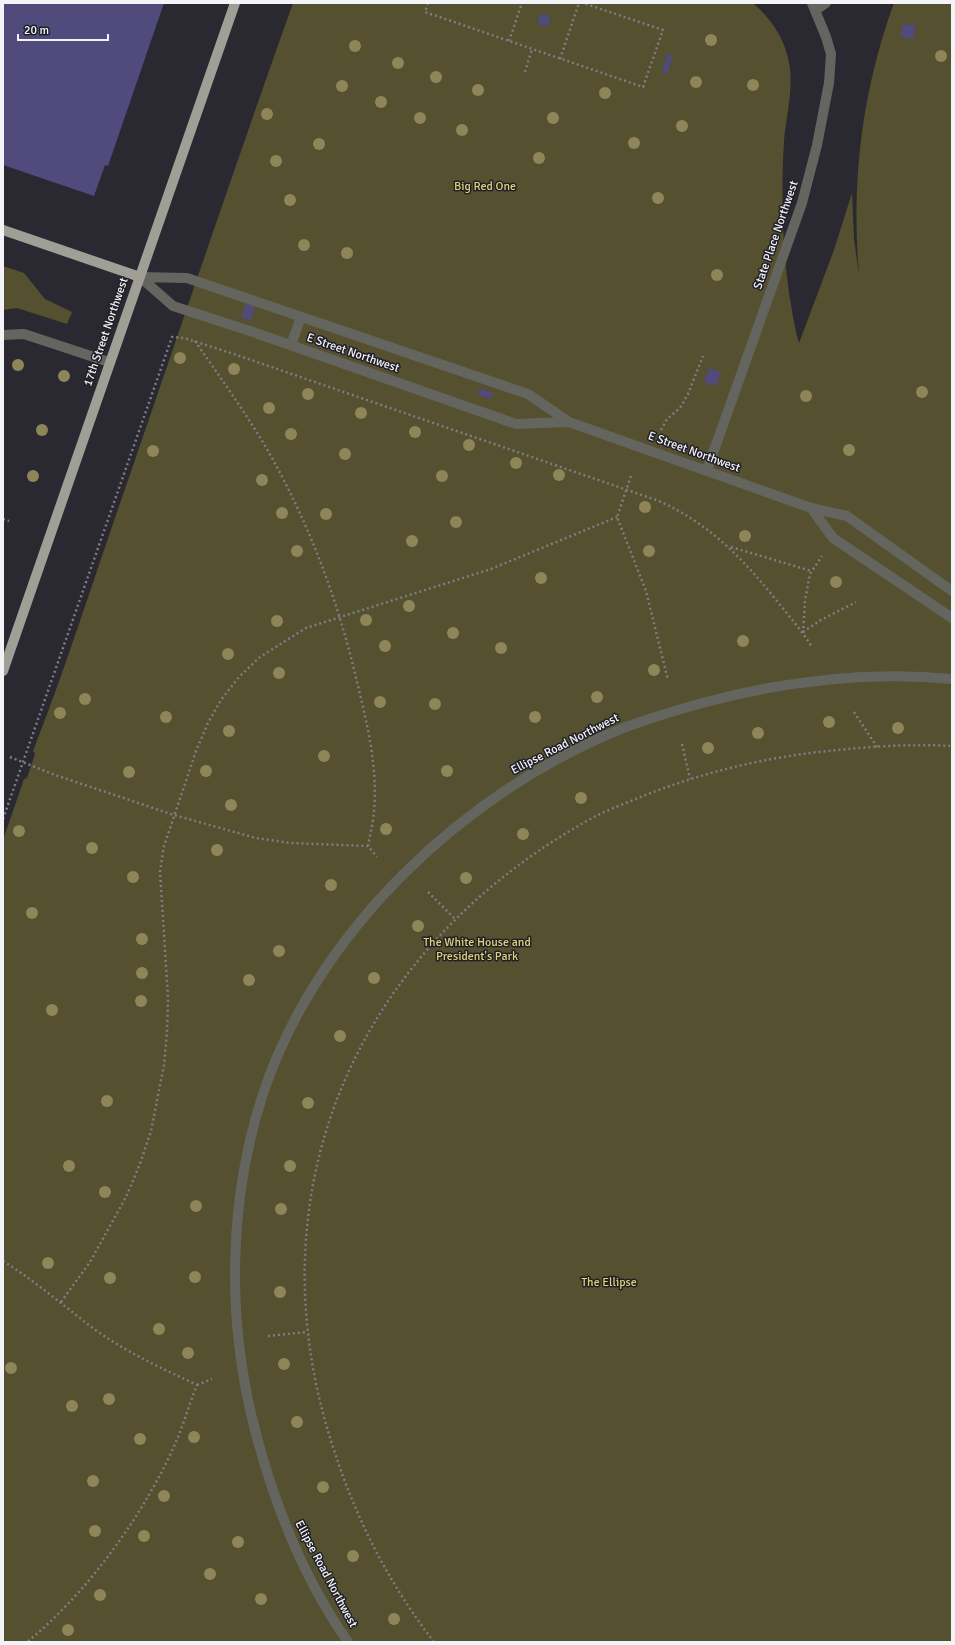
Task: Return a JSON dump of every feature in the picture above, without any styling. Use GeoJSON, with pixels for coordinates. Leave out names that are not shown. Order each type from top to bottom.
{"type":"FeatureCollection","features":[{"type":"Feature","properties":{"kind":"main road","name":"17th Street Northwest"},"geometry":{"type":"LineString","coordinates":[[3,671],[109,362],[235,3]]}},
{"type":"Feature","properties":{"kind":"main road","name":"E Street Northwest"},"geometry":{"type":"LineString","coordinates":[[3,230],[140,277]]}},
{"type":"Feature","properties":{"kind":"lane"},"geometry":{"type":"LineString","coordinates":[[814,7],[826,3]]}},
{"type":"Feature","properties":{"kind":"lane","name":"State Place Northwest"},"geometry":{"type":"LineString","coordinates":[[707,470],[802,203],[817,145],[829,83],[831,54],[814,7]]}},
{"type":"Feature","properties":{"kind":"lane","name":"E Street Northwest"},"geometry":{"type":"LineString","coordinates":[[140,277],[187,278],[528,394],[569,422],[811,508],[847,516],[952,591]]}},
{"type":"Feature","properties":{"kind":"lane","name":"E Street Northwest"},"geometry":{"type":"LineString","coordinates":[[140,277],[173,306],[291,345],[516,424],[569,422]]}},
{"type":"Feature","properties":{"kind":"lane"},"geometry":{"type":"LineString","coordinates":[[291,345],[301,317]]}},
{"type":"Feature","properties":{"kind":"lane"},"geometry":{"type":"LineString","coordinates":[[3,335],[24,334],[109,362]]}},
{"type":"Feature","properties":{"kind":"lane"},"geometry":{"type":"LineString","coordinates":[[811,508],[833,538],[952,618]]}},
{"type":"Feature","properties":{"kind":"lane","name":"Ellipse Road Northwest"},"geometry":{"type":"LineString","coordinates":[[348,1642],[324,1603],[296,1549],[268,1477],[258,1441],[246,1386],[238,1336],[235,1291],[235,1242],[242,1185],[262,1096],[280,1050],[325,970],[352,932],[382,897],[428,850],[467,818],[510,787],[587,745],[625,728],[675,711],[773,686],[832,678],[880,676],[952,679]]}},
{"type":"Feature","properties":{"kind":"path"},"geometry":{"type":"LineString","coordinates":[[428,3],[424,12],[643,87],[663,30],[583,3]]}},
{"type":"Feature","properties":{"kind":"path"},"geometry":{"type":"LineString","coordinates":[[509,41],[522,3]]}},
{"type":"Feature","properties":{"kind":"path"},"geometry":{"type":"LineString","coordinates":[[560,58],[579,3]]}},
{"type":"Feature","properties":{"kind":"path"},"geometry":{"type":"LineString","coordinates":[[525,72],[532,49]]}},
{"type":"Feature","properties":{"kind":"path"},"geometry":{"type":"LineString","coordinates":[[3,819],[172,336],[195,341],[680,510],[730,546],[803,632],[812,647]]}},
{"type":"Feature","properties":{"kind":"path"},"geometry":{"type":"LineString","coordinates":[[195,341],[249,419],[290,492],[311,536],[341,616],[370,742],[374,810],[368,846]]}},
{"type":"Feature","properties":{"kind":"path"},"geometry":{"type":"LineString","coordinates":[[661,430],[667,419],[680,408],[688,394],[703,356]]}},
{"type":"Feature","properties":{"kind":"path"},"geometry":{"type":"LineString","coordinates":[[631,476],[617,517],[646,592],[668,680]]}},
{"type":"Feature","properties":{"kind":"path"},"geometry":{"type":"LineString","coordinates":[[61,1302],[90,1262],[126,1197],[140,1164],[159,1098],[164,1065],[168,998],[160,871],[164,846],[196,751],[208,723],[221,700],[239,677],[260,657],[306,628],[491,569],[617,517]]}},
{"type":"Feature","properties":{"kind":"path"},"geometry":{"type":"LineString","coordinates":[[3,519],[9,521]]}},
{"type":"Feature","properties":{"kind":"path"},"geometry":{"type":"LineString","coordinates":[[730,546],[811,571]]}},
{"type":"Feature","properties":{"kind":"path"},"geometry":{"type":"LineString","coordinates":[[803,632],[805,600],[811,571],[826,551]]}},
{"type":"Feature","properties":{"kind":"path"},"geometry":{"type":"LineString","coordinates":[[803,632],[821,620],[856,602]]}},
{"type":"Feature","properties":{"kind":"path"},"geometry":{"type":"LineString","coordinates":[[854,712],[877,747]]}},
{"type":"Feature","properties":{"kind":"path"},"geometry":{"type":"LineString","coordinates":[[682,744],[690,778]]}},
{"type":"Feature","properties":{"kind":"path"},"geometry":{"type":"LineString","coordinates":[[434,1642],[402,1596],[378,1556],[352,1501],[328,1433],[318,1398],[307,1332],[304,1268],[305,1234],[309,1200],[316,1167],[330,1114],[353,1060],[380,1012],[436,938],[455,919],[510,872],[596,816],[690,778],[765,760],[807,753],[877,747],[952,746]]}},
{"type":"Feature","properties":{"kind":"path"},"geometry":{"type":"LineString","coordinates":[[10,758],[174,815],[256,838],[290,843],[368,846],[377,857]]}},
{"type":"Feature","properties":{"kind":"path"},"geometry":{"type":"LineString","coordinates":[[428,892],[455,919]]}},
{"type":"Feature","properties":{"kind":"path"},"geometry":{"type":"LineString","coordinates":[[3,1261],[61,1302],[95,1329],[137,1356],[196,1385],[212,1379]]}},
{"type":"Feature","properties":{"kind":"path"},"geometry":{"type":"LineString","coordinates":[[268,1336],[307,1332]]}},
{"type":"Feature","properties":{"kind":"path"},"geometry":{"type":"LineString","coordinates":[[27,1642],[68,1603],[99,1570],[127,1530],[178,1438],[196,1385]]}},
{"type":"Feature","properties":{"kind":"green space","name":"The White House and President's Park"},"geometry":{"type":"Polygon","coordinates":[[[293,3],[754,4],[777,30],[789,63],[791,82],[784,141],[783,217],[789,293],[799,343],[834,250],[852,193],[854,239],[859,275],[857,205],[858,171],[862,137],[874,69],[894,3],[952,3],[952,1642],[3,1642],[3,840],[24,779],[27,778],[35,754],[33,751],[65,664],[225,196],[293,3]]]}},
{"type":"Feature","properties":{"kind":"green space"},"geometry":{"type":"Polygon","coordinates":[[[3,266],[24,273],[45,299],[72,312],[67,324],[17,308],[3,310],[3,266]]]}},
{"type":"Feature","properties":{"kind":"building"},"geometry":{"type":"Polygon","coordinates":[[[3,3],[164,3],[108,166],[105,165],[94,196],[3,165],[3,3]]]}},
{"type":"Feature","properties":{"kind":"building"},"geometry":{"type":"Polygon","coordinates":[[[542,14],[546,14],[550,20],[546,26],[542,26],[538,22],[538,18],[542,14]]]}},
{"type":"Feature","properties":{"kind":"building"},"geometry":{"type":"Polygon","coordinates":[[[903,24],[916,26],[913,39],[900,36],[903,24]]]}},
{"type":"Feature","properties":{"kind":"building"},"geometry":{"type":"Polygon","coordinates":[[[668,53],[673,56],[667,74],[662,72],[668,53]]]}},
{"type":"Feature","properties":{"kind":"building"},"geometry":{"type":"Polygon","coordinates":[[[246,304],[255,307],[251,320],[241,317],[246,304]]]}},
{"type":"Feature","properties":{"kind":"building"},"geometry":{"type":"Polygon","coordinates":[[[709,368],[721,372],[716,386],[704,382],[709,368]]]}},
{"type":"Feature","properties":{"kind":"building"},"geometry":{"type":"Polygon","coordinates":[[[480,388],[493,393],[491,399],[478,395],[480,388]]]}},
{"type":"Feature","properties":{"kind":"park label","name":"Big Red One"},"geometry":{"type":"Point","coordinates":[485,186]}},
{"type":"Feature","properties":{"kind":"park label","name":"The Ellipse"},"geometry":{"type":"Point","coordinates":[609,1282]}}]}
